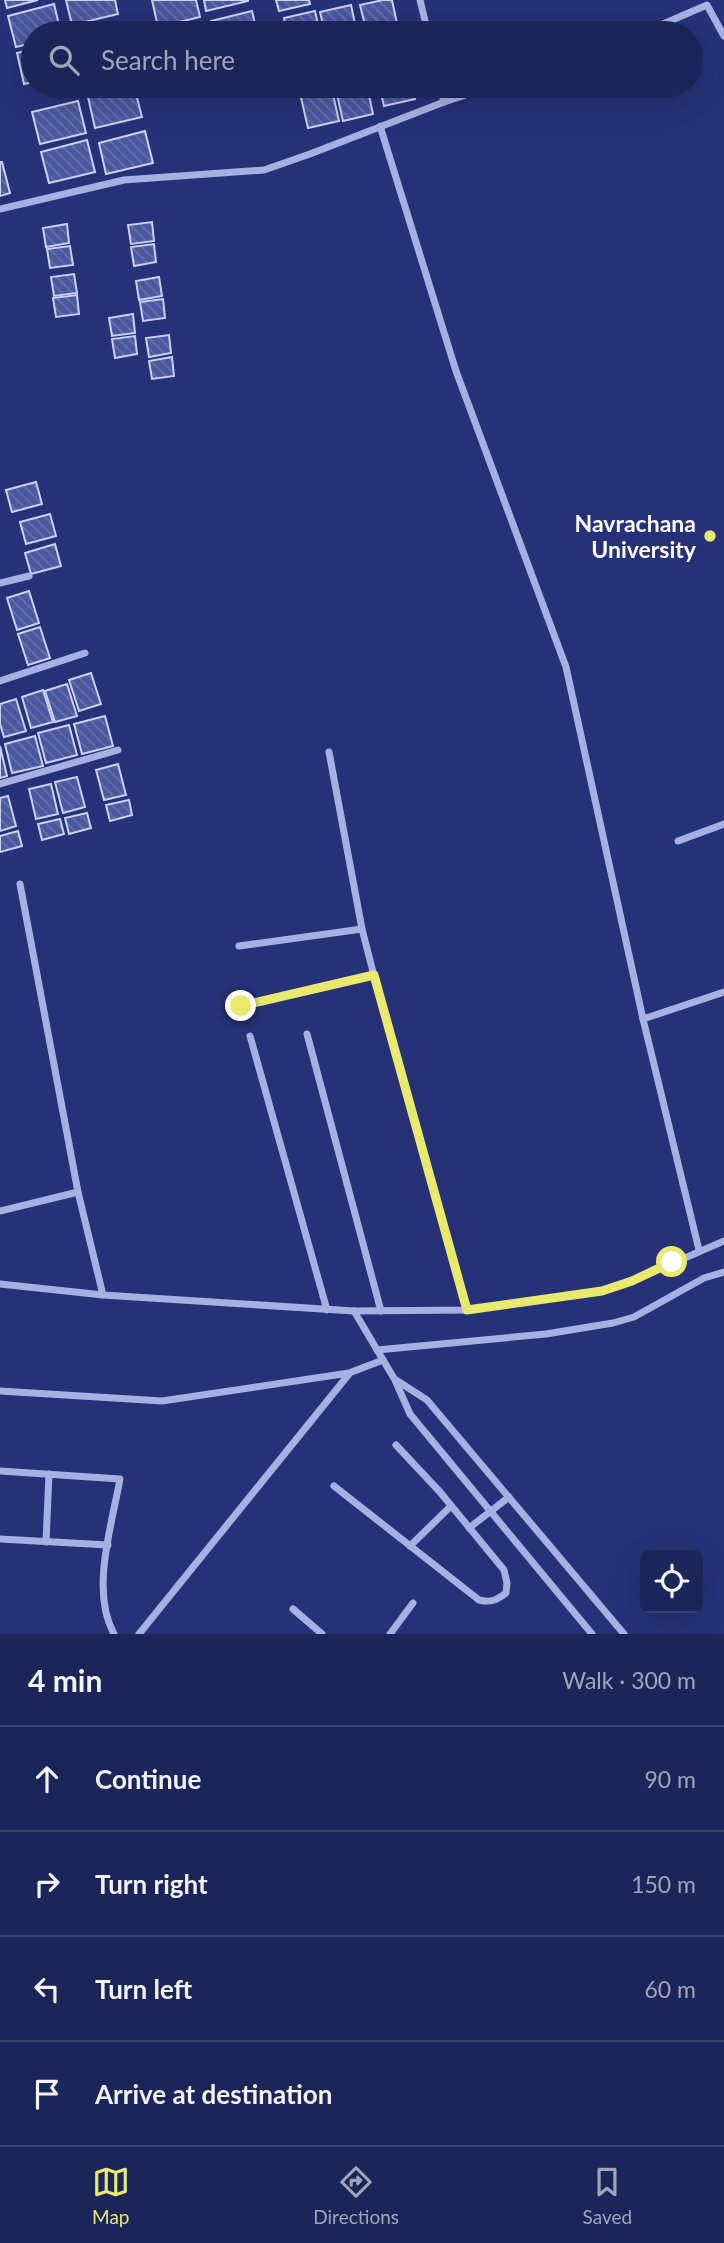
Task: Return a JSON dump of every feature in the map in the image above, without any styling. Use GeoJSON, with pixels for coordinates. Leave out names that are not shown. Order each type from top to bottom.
{"type":"FeatureCollection","features":[{"type":"Feature","properties":{"kind":"street"},"geometry":{"type":"LineString","coordinates":[[420,0],[425,21]]}},
{"type":"Feature","properties":{"kind":"street"},"geometry":{"type":"LineString","coordinates":[[667,21],[707,2],[724,36]]}},
{"type":"Feature","properties":{"kind":"street"},"geometry":{"type":"LineString","coordinates":[[443,98],[444,102]]}},
{"type":"Feature","properties":{"kind":"street"},"geometry":{"type":"LineString","coordinates":[[0,209],[124,180],[264,170],[456,98]]}},
{"type":"Feature","properties":{"kind":"street"},"geometry":{"type":"LineString","coordinates":[[380,127],[456,371],[566,667],[643,1019],[699,1250]]}},
{"type":"Feature","properties":{"kind":"street"},"geometry":{"type":"LineString","coordinates":[[0,583],[29,576]]}},
{"type":"Feature","properties":{"kind":"street"},"geometry":{"type":"LineString","coordinates":[[0,681],[86,653]]}},
{"type":"Feature","properties":{"kind":"street"},"geometry":{"type":"LineString","coordinates":[[0,784],[118,750]]}},
{"type":"Feature","properties":{"kind":"street"},"geometry":{"type":"LineString","coordinates":[[329,752],[362,929],[467,1310]]}},
{"type":"Feature","properties":{"kind":"street"},"geometry":{"type":"LineString","coordinates":[[678,841],[722,825],[724,835]]}},
{"type":"Feature","properties":{"kind":"street"},"geometry":{"type":"LineString","coordinates":[[20,884],[78,1192],[103,1295]]}},
{"type":"Feature","properties":{"kind":"street"},"geometry":{"type":"LineString","coordinates":[[239,946],[362,929]]}},
{"type":"Feature","properties":{"kind":"street"},"geometry":{"type":"LineString","coordinates":[[241,1006],[374,975]]}},
{"type":"Feature","properties":{"kind":"street"},"geometry":{"type":"LineString","coordinates":[[643,1019],[724,992]]}},
{"type":"Feature","properties":{"kind":"street"},"geometry":{"type":"LineString","coordinates":[[307,1034],[382,1311]]}},
{"type":"Feature","properties":{"kind":"street"},"geometry":{"type":"LineString","coordinates":[[250,1036],[327,1310]]}},
{"type":"Feature","properties":{"kind":"street"},"geometry":{"type":"LineString","coordinates":[[0,1210],[78,1192]]}},
{"type":"Feature","properties":{"kind":"street"},"geometry":{"type":"LineString","coordinates":[[0,1284],[103,1295],[327,1310],[467,1310],[602,1291],[632,1281],[724,1241]]}},
{"type":"Feature","properties":{"kind":"street"},"geometry":{"type":"LineString","coordinates":[[377,1350],[546,1334],[612,1324],[634,1317],[704,1278],[724,1272]]}},
{"type":"Feature","properties":{"kind":"street"},"geometry":{"type":"LineString","coordinates":[[354,1311],[395,1380],[410,1415],[592,1634]]}},
{"type":"Feature","properties":{"kind":"street"},"geometry":{"type":"LineString","coordinates":[[0,1391],[162,1401],[349,1373],[383,1360]]}},
{"type":"Feature","properties":{"kind":"street"},"geometry":{"type":"LineString","coordinates":[[139,1634],[349,1373]]}},
{"type":"Feature","properties":{"kind":"street"},"geometry":{"type":"LineString","coordinates":[[395,1380],[427,1400],[624,1634]]}},
{"type":"Feature","properties":{"kind":"street"},"geometry":{"type":"LineString","coordinates":[[334,1486],[479,1600],[498,1600],[506,1593],[508,1583],[504,1570],[396,1444]]}},
{"type":"Feature","properties":{"kind":"street"},"geometry":{"type":"LineString","coordinates":[[0,1471],[120,1479],[103,1576],[104,1601],[114,1634]]}},
{"type":"Feature","properties":{"kind":"street"},"geometry":{"type":"LineString","coordinates":[[46,1542],[49,1474]]}},
{"type":"Feature","properties":{"kind":"street"},"geometry":{"type":"LineString","coordinates":[[469,1528],[509,1497]]}},
{"type":"Feature","properties":{"kind":"street"},"geometry":{"type":"LineString","coordinates":[[410,1546],[451,1506]]}},
{"type":"Feature","properties":{"kind":"street"},"geometry":{"type":"LineString","coordinates":[[0,1539],[108,1545]]}},
{"type":"Feature","properties":{"kind":"street"},"geometry":{"type":"LineString","coordinates":[[390,1634],[413,1604]]}},
{"type":"Feature","properties":{"kind":"street"},"geometry":{"type":"LineString","coordinates":[[293,1609],[322,1634]]}},
{"type":"Feature","properties":{"kind":"building"},"geometry":{"type":"Polygon","coordinates":[[[5,0],[38,0],[7,8],[5,0]]]}},
{"type":"Feature","properties":{"kind":"building"},"geometry":{"type":"Polygon","coordinates":[[[66,0],[115,0],[118,14],[89,21],[71,21],[66,0]]]}},
{"type":"Feature","properties":{"kind":"building"},"geometry":{"type":"Polygon","coordinates":[[[152,0],[196,0],[200,17],[183,21],[157,21],[152,0]]]}},
{"type":"Feature","properties":{"kind":"building"},"geometry":{"type":"Polygon","coordinates":[[[204,0],[248,0],[248,1],[206,11],[204,0]]]}},
{"type":"Feature","properties":{"kind":"building"},"geometry":{"type":"Polygon","coordinates":[[[276,0],[309,0],[310,4],[279,11],[276,0]]]}},
{"type":"Feature","properties":{"kind":"building"},"geometry":{"type":"Polygon","coordinates":[[[392,0],[396,21],[364,21],[360,5],[392,0]]]}},
{"type":"Feature","properties":{"kind":"building"},"geometry":{"type":"Polygon","coordinates":[[[54,4],[58,21],[21,21],[21,46],[16,47],[8,16],[54,4]]]}},
{"type":"Feature","properties":{"kind":"building"},"geometry":{"type":"Polygon","coordinates":[[[351,5],[354,21],[322,21],[320,12],[351,5]]]}},
{"type":"Feature","properties":{"kind":"building"},"geometry":{"type":"Polygon","coordinates":[[[252,11],[254,21],[211,21],[252,11]]]}},
{"type":"Feature","properties":{"kind":"building"},"geometry":{"type":"Polygon","coordinates":[[[315,11],[317,21],[285,21],[284,18],[315,11]]]}},
{"type":"Feature","properties":{"kind":"building"},"geometry":{"type":"Polygon","coordinates":[[[21,52],[21,71],[17,53],[21,52]]]}},
{"type":"Feature","properties":{"kind":"building"},"geometry":{"type":"Polygon","coordinates":[[[88,98],[137,98],[142,117],[95,128],[88,98]]]}},
{"type":"Feature","properties":{"kind":"building"},"geometry":{"type":"Polygon","coordinates":[[[301,98],[334,98],[339,121],[308,128],[301,98]]]}},
{"type":"Feature","properties":{"kind":"building"},"geometry":{"type":"Polygon","coordinates":[[[338,98],[370,98],[373,114],[343,121],[338,98]]]}},
{"type":"Feature","properties":{"kind":"building"},"geometry":{"type":"Polygon","coordinates":[[[382,98],[415,98],[415,99],[384,106],[382,98]]]}},
{"type":"Feature","properties":{"kind":"building"},"geometry":{"type":"Polygon","coordinates":[[[78,101],[86,133],[40,144],[32,112],[78,101]]]}},
{"type":"Feature","properties":{"kind":"building"},"geometry":{"type":"Polygon","coordinates":[[[145,131],[153,163],[106,174],[99,143],[145,131]]]}},
{"type":"Feature","properties":{"kind":"building"},"geometry":{"type":"Polygon","coordinates":[[[87,140],[95,172],[49,183],[41,152],[87,140]]]}},
{"type":"Feature","properties":{"kind":"building"},"geometry":{"type":"Polygon","coordinates":[[[0,162],[10,193],[0,196],[0,162]]]}},
{"type":"Feature","properties":{"kind":"building"},"geometry":{"type":"Polygon","coordinates":[[[152,222],[154,241],[131,244],[128,225],[152,222]]]}},
{"type":"Feature","properties":{"kind":"building"},"geometry":{"type":"Polygon","coordinates":[[[67,224],[69,243],[46,247],[43,228],[67,224]]]}},
{"type":"Feature","properties":{"kind":"building"},"geometry":{"type":"Polygon","coordinates":[[[154,244],[156,262],[134,266],[131,247],[154,244]]]}},
{"type":"Feature","properties":{"kind":"building"},"geometry":{"type":"Polygon","coordinates":[[[70,246],[73,265],[50,268],[47,249],[70,246]]]}},
{"type":"Feature","properties":{"kind":"building"},"geometry":{"type":"Polygon","coordinates":[[[74,274],[77,293],[54,296],[51,277],[74,274]]]}},
{"type":"Feature","properties":{"kind":"building"},"geometry":{"type":"Polygon","coordinates":[[[159,277],[162,296],[139,300],[136,281],[159,277]]]}},
{"type":"Feature","properties":{"kind":"building"},"geometry":{"type":"Polygon","coordinates":[[[77,295],[79,314],[56,317],[53,298],[77,295]]]}},
{"type":"Feature","properties":{"kind":"building"},"geometry":{"type":"Polygon","coordinates":[[[163,299],[165,318],[143,321],[140,302],[163,299]]]}},
{"type":"Feature","properties":{"kind":"building"},"geometry":{"type":"Polygon","coordinates":[[[133,314],[135,333],[112,336],[109,318],[133,314]]]}},
{"type":"Feature","properties":{"kind":"building"},"geometry":{"type":"Polygon","coordinates":[[[169,335],[171,353],[149,357],[146,338],[169,335]]]}},
{"type":"Feature","properties":{"kind":"building"},"geometry":{"type":"Polygon","coordinates":[[[135,336],[137,354],[115,358],[112,339],[135,336]]]}},
{"type":"Feature","properties":{"kind":"building"},"geometry":{"type":"Polygon","coordinates":[[[172,357],[174,376],[152,379],[149,361],[172,357]]]}},
{"type":"Feature","properties":{"kind":"building"},"geometry":{"type":"Polygon","coordinates":[[[36,482],[42,504],[12,512],[6,490],[36,482]]]}},
{"type":"Feature","properties":{"kind":"building"},"geometry":{"type":"Polygon","coordinates":[[[50,514],[56,536],[26,544],[20,522],[50,514]]]}},
{"type":"Feature","properties":{"kind":"building"},"geometry":{"type":"Polygon","coordinates":[[[55,544],[61,566],[31,574],[25,553],[55,544]]]}},
{"type":"Feature","properties":{"kind":"building"},"geometry":{"type":"Polygon","coordinates":[[[29,591],[39,623],[17,630],[7,598],[29,591]]]}},
{"type":"Feature","properties":{"kind":"building"},"geometry":{"type":"Polygon","coordinates":[[[40,627],[50,658],[28,665],[18,634],[40,627]]]}},
{"type":"Feature","properties":{"kind":"building"},"geometry":{"type":"Polygon","coordinates":[[[91,673],[101,704],[79,711],[69,680],[91,673]]]}},
{"type":"Feature","properties":{"kind":"building"},"geometry":{"type":"Polygon","coordinates":[[[67,684],[77,716],[55,722],[45,691],[67,684]]]}},
{"type":"Feature","properties":{"kind":"building"},"geometry":{"type":"Polygon","coordinates":[[[43,690],[53,722],[31,728],[22,697],[43,690]]]}},
{"type":"Feature","properties":{"kind":"building"},"geometry":{"type":"Polygon","coordinates":[[[16,699],[26,731],[4,737],[0,724],[0,704],[16,699]]]}},
{"type":"Feature","properties":{"kind":"building"},"geometry":{"type":"Polygon","coordinates":[[[105,716],[113,746],[82,754],[74,724],[105,716]]]}},
{"type":"Feature","properties":{"kind":"building"},"geometry":{"type":"Polygon","coordinates":[[[69,725],[77,755],[46,763],[38,733],[69,725]]]}},
{"type":"Feature","properties":{"kind":"building"},"geometry":{"type":"Polygon","coordinates":[[[35,736],[43,766],[12,773],[5,744],[35,736]]]}},
{"type":"Feature","properties":{"kind":"building"},"geometry":{"type":"Polygon","coordinates":[[[0,746],[7,776],[0,778],[0,746]]]}},
{"type":"Feature","properties":{"kind":"building"},"geometry":{"type":"Polygon","coordinates":[[[118,764],[126,795],[104,800],[96,770],[118,764]]]}},
{"type":"Feature","properties":{"kind":"building"},"geometry":{"type":"Polygon","coordinates":[[[77,777],[85,807],[63,813],[55,782],[77,777]]]}},
{"type":"Feature","properties":{"kind":"building"},"geometry":{"type":"Polygon","coordinates":[[[51,784],[58,814],[36,819],[29,789],[51,784]]]}},
{"type":"Feature","properties":{"kind":"building"},"geometry":{"type":"Polygon","coordinates":[[[8,796],[16,826],[0,831],[0,798],[8,796]]]}},
{"type":"Feature","properties":{"kind":"building"},"geometry":{"type":"Polygon","coordinates":[[[129,800],[132,815],[110,821],[106,805],[129,800]]]}},
{"type":"Feature","properties":{"kind":"building"},"geometry":{"type":"Polygon","coordinates":[[[87,813],[91,828],[69,834],[65,818],[87,813]]]}},
{"type":"Feature","properties":{"kind":"building"},"geometry":{"type":"Polygon","coordinates":[[[60,819],[64,834],[42,840],[38,824],[60,819]]]}},
{"type":"Feature","properties":{"kind":"building"},"geometry":{"type":"Polygon","coordinates":[[[18,831],[22,846],[0,852],[0,836],[18,831]]]}},
{"type":"Feature","properties":{"kind":"place","name":"Navrachana University"},"geometry":{"type":"Point","coordinates":[710,536]}},
{"type":"Feature","properties":{"kind":"route"},"geometry":{"type":"LineString","coordinates":[[241,1006],[374,975],[467,1310],[602,1291],[632,1281],[672,1262]]}}]}
